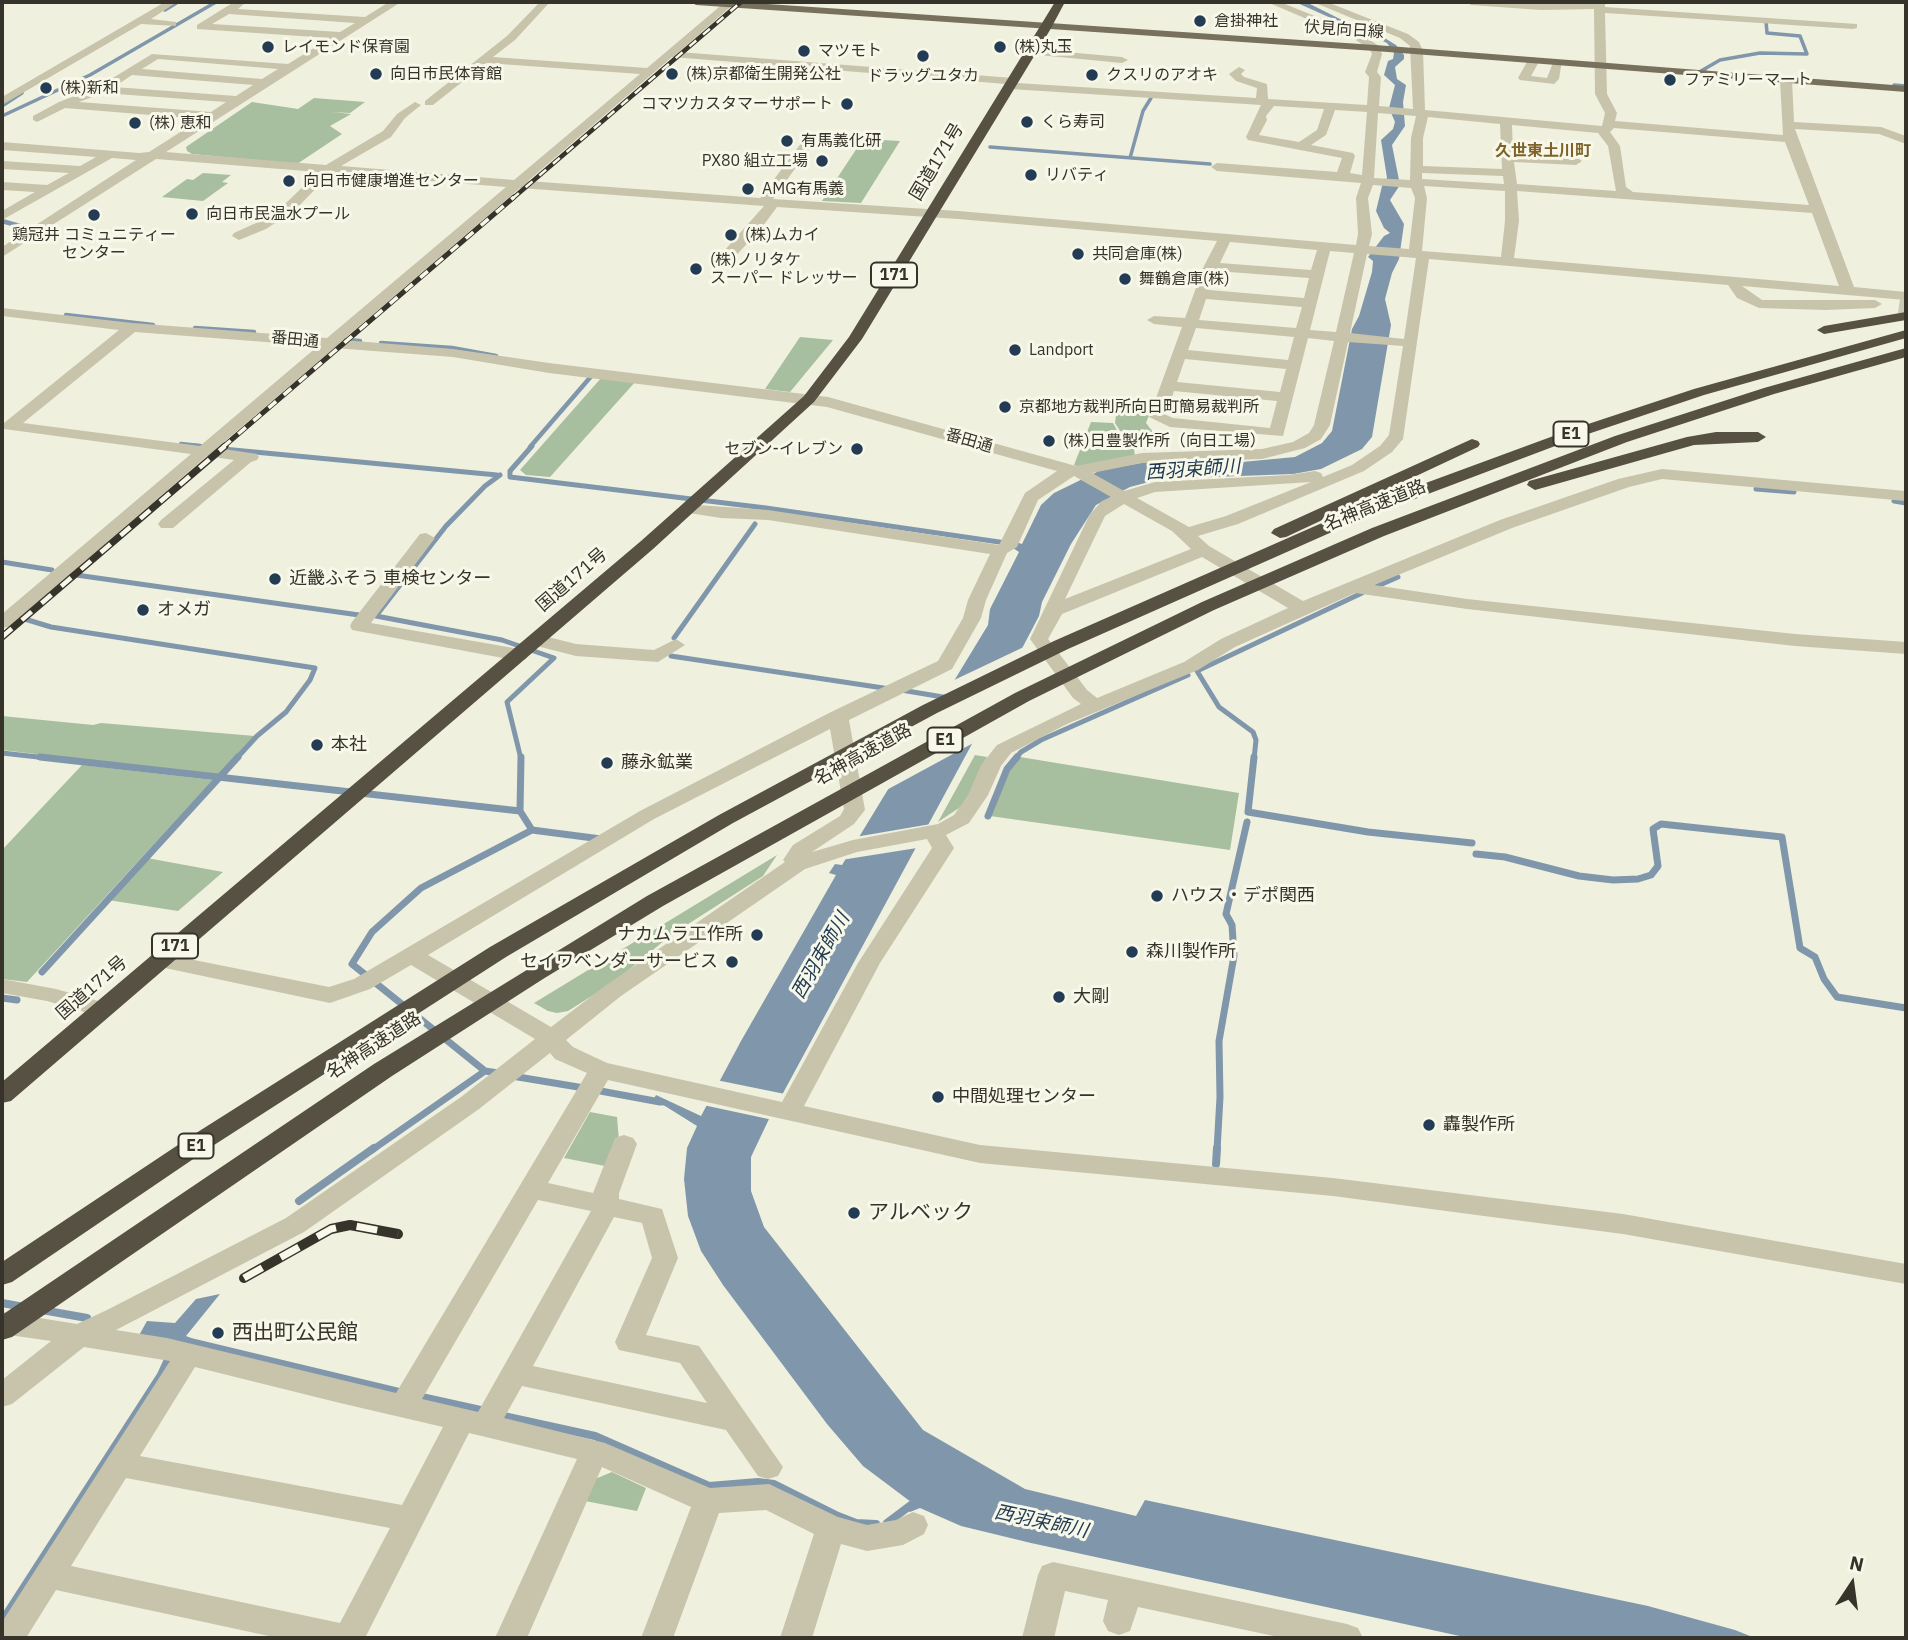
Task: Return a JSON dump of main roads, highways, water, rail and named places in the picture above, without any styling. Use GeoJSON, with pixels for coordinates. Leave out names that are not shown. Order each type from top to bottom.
{"type":"FeatureCollection","features":[{"type":"Feature","properties":{"kind":"highway","name":"国道171号"},"geometry":{"type":"LineString","coordinates":[[2,1095],[696,502],[809,399],[855,339],[1032,52],[1059,2]]}},
{"type":"Feature","properties":{"kind":"highway"},"geometry":{"type":"LineString","coordinates":[[1824,330],[1904,306]]}},
{"type":"Feature","properties":{"kind":"highway","name":"名神高速道路"},"geometry":{"type":"LineString","coordinates":[[2,1275],[431,994],[630,874],[900,725],[1062,645],[1223,573],[1238,559],[1573,434],[1699,391],[1906,334]]}},
{"type":"Feature","properties":{"kind":"highway","name":"名神高速道路"},"geometry":{"type":"LineString","coordinates":[[3,1326],[514,987],[655,901],[1053,681],[1248,588],[1378,532],[1621,439],[1769,391],[1906,352]]}},
{"type":"Feature","properties":{"kind":"highway"},"geometry":{"type":"LineString","coordinates":[[1498,486],[1534,485],[1693,440],[1726,436],[1758,437]]}},
{"type":"Feature","properties":{"kind":"highway"},"geometry":{"type":"LineString","coordinates":[[1127,615],[1204,559],[1238,559],[1472,444]]}},
{"type":"Feature","properties":{"kind":"main road","name":"伏見向日線"},"geometry":{"type":"LineString","coordinates":[[696,2],[1418,51],[1906,89]]}},
{"type":"Feature","properties":{"kind":"water","name":"西羽束師川"},"geometry":{"type":"Polygon","coordinates":[[[1295,2],[1306,2],[1383,37],[1396,45],[1404,55],[1404,59],[1395,67],[1397,79],[1406,85],[1403,102],[1405,126],[1392,145],[1400,185],[1390,200],[1404,224],[1399,259],[1385,299],[1391,325],[1372,437],[1362,449],[1321,469],[1293,474],[1160,479],[1130,487],[1096,505],[1071,544],[1042,602],[1039,616],[973,742],[769,1119],[751,1157],[751,1191],[764,1227],[923,1430],[1025,1489],[1136,1516],[1145,1500],[1648,1606],[1755,1638],[1469,1638],[1031,1543],[961,1526],[920,1508],[910,1512],[904,1508],[911,1502],[863,1466],[827,1424],[723,1285],[701,1251],[688,1216],[684,1179],[687,1148],[697,1126],[665,1106],[652,1102],[656,1095],[701,1116],[836,875],[829,873],[835,864],[842,865],[988,625],[990,609],[1019,552],[1013,548],[1016,542],[1022,544],[1041,505],[1054,493],[1103,469],[1154,461],[1242,458],[1242,462],[1295,457],[1322,443],[1332,431],[1352,329],[1359,316],[1372,272],[1373,261],[1368,257],[1384,236],[1390,233],[1384,228],[1376,211],[1382,186],[1387,178],[1381,140],[1393,129],[1395,122],[1389,108],[1395,85],[1384,75],[1388,61],[1393,59],[1394,53],[1387,43],[1295,2]]]}},
{"type":"Feature","properties":{"kind":"water"},"geometry":{"type":"Polygon","coordinates":[[[220,1294],[186,1336],[193,1339],[189,1346],[137,1339],[147,1321],[175,1323],[196,1299],[220,1294]]]}},
{"type":"Feature","properties":{"kind":"waterway"},"geometry":{"type":"LineString","coordinates":[[165,10],[178,2]]}},
{"type":"Feature","properties":{"kind":"waterway"},"geometry":{"type":"LineString","coordinates":[[2,116],[90,75],[216,2]]}},
{"type":"Feature","properties":{"kind":"waterway"},"geometry":{"type":"LineString","coordinates":[[1705,71],[1701,71],[1720,60],[1760,53],[1807,54],[1800,36],[1767,33],[1766,21],[1760,21]]}},
{"type":"Feature","properties":{"kind":"waterway"},"geometry":{"type":"LineString","coordinates":[[1894,85],[1906,86]]}},
{"type":"Feature","properties":{"kind":"waterway"},"geometry":{"type":"LineString","coordinates":[[2,106],[22,93]]}},
{"type":"Feature","properties":{"kind":"waterway"},"geometry":{"type":"LineString","coordinates":[[1130,158],[1143,111],[1151,98]]}},
{"type":"Feature","properties":{"kind":"waterway"},"geometry":{"type":"LineString","coordinates":[[990,147],[1130,158]]}},
{"type":"Feature","properties":{"kind":"waterway"},"geometry":{"type":"LineString","coordinates":[[1130,158],[1210,164]]}},
{"type":"Feature","properties":{"kind":"waterway"},"geometry":{"type":"LineString","coordinates":[[2,221],[23,227]]}},
{"type":"Feature","properties":{"kind":"waterway"},"geometry":{"type":"LineString","coordinates":[[66,315],[153,325]]}},
{"type":"Feature","properties":{"kind":"waterway"},"geometry":{"type":"LineString","coordinates":[[195,328],[254,332]]}},
{"type":"Feature","properties":{"kind":"waterway"},"geometry":{"type":"LineString","coordinates":[[345,340],[360,341]]}},
{"type":"Feature","properties":{"kind":"waterway"},"geometry":{"type":"LineString","coordinates":[[381,343],[452,348],[496,356]]}},
{"type":"Feature","properties":{"kind":"waterway"},"geometry":{"type":"LineString","coordinates":[[530,447],[594,373]]}},
{"type":"Feature","properties":{"kind":"waterway"},"geometry":{"type":"LineString","coordinates":[[181,444],[208,447],[195,446]]}},
{"type":"Feature","properties":{"kind":"waterway"},"geometry":{"type":"LineString","coordinates":[[532,446],[510,471],[510,477],[766,508],[1006,543]]}},
{"type":"Feature","properties":{"kind":"waterway"},"geometry":{"type":"LineString","coordinates":[[223,449],[497,475]]}},
{"type":"Feature","properties":{"kind":"waterway"},"geometry":{"type":"LineString","coordinates":[[500,475],[485,486],[446,526],[376,616],[502,640],[554,658],[507,702],[521,759]]}},
{"type":"Feature","properties":{"kind":"waterway"},"geometry":{"type":"LineString","coordinates":[[1756,489],[1794,492]]}},
{"type":"Feature","properties":{"kind":"waterway"},"geometry":{"type":"LineString","coordinates":[[1894,501],[1906,503]]}},
{"type":"Feature","properties":{"kind":"waterway"},"geometry":{"type":"LineString","coordinates":[[674,638],[755,524]]}},
{"type":"Feature","properties":{"kind":"waterway"},"geometry":{"type":"LineString","coordinates":[[2,562],[52,570]]}},
{"type":"Feature","properties":{"kind":"waterway"},"geometry":{"type":"LineString","coordinates":[[69,574],[359,615]]}},
{"type":"Feature","properties":{"kind":"waterway"},"geometry":{"type":"LineString","coordinates":[[1373,588],[1398,577]]}},
{"type":"Feature","properties":{"kind":"waterway"},"geometry":{"type":"LineString","coordinates":[[1254,759],[1256,740],[1253,732],[1219,707],[1197,671],[1362,593]]}},
{"type":"Feature","properties":{"kind":"waterway"},"geometry":{"type":"LineString","coordinates":[[18,617],[51,627],[315,668],[310,680],[286,712],[257,736],[236,759]]}},
{"type":"Feature","properties":{"kind":"waterway"},"geometry":{"type":"LineString","coordinates":[[671,656],[890,689]]}},
{"type":"Feature","properties":{"kind":"waterway"},"geometry":{"type":"LineString","coordinates":[[1015,759],[1021,752],[1041,740],[1188,675]]}},
{"type":"Feature","properties":{"kind":"waterway"},"geometry":{"type":"LineString","coordinates":[[901,690],[949,698]]}},
{"type":"Feature","properties":{"kind":"waterway"},"geometry":{"type":"LineString","coordinates":[[2,753],[56,759]]}},
{"type":"Feature","properties":{"kind":"waterway"},"geometry":{"type":"LineString","coordinates":[[40,757],[220,777]]}},
{"type":"Feature","properties":{"kind":"waterway"},"geometry":{"type":"LineString","coordinates":[[220,777],[238,757]]}},
{"type":"Feature","properties":{"kind":"waterway"},"geometry":{"type":"LineString","coordinates":[[988,816],[1007,769],[1017,757]]}},
{"type":"Feature","properties":{"kind":"waterway"},"geometry":{"type":"LineString","coordinates":[[1254,757],[1248,812],[1368,832],[1472,843]]}},
{"type":"Feature","properties":{"kind":"waterway"},"geometry":{"type":"LineString","coordinates":[[520,811],[521,759]]}},
{"type":"Feature","properties":{"kind":"waterway"},"geometry":{"type":"LineString","coordinates":[[42,972],[220,777]]}},
{"type":"Feature","properties":{"kind":"waterway"},"geometry":{"type":"LineString","coordinates":[[220,777],[520,811]]}},
{"type":"Feature","properties":{"kind":"waterway"},"geometry":{"type":"LineString","coordinates":[[520,811],[532,830]]}},
{"type":"Feature","properties":{"kind":"waterway"},"geometry":{"type":"LineString","coordinates":[[1217,1150],[1219,1041],[1234,956],[1232,925],[1226,914],[1247,822]]}},
{"type":"Feature","properties":{"kind":"waterway"},"geometry":{"type":"LineString","coordinates":[[1476,854],[1505,857],[1579,876],[1613,880],[1638,879],[1651,875],[1658,866],[1653,829],[1661,824],[1782,837],[1800,948],[1815,957],[1824,979],[1837,997],[1906,1008]]}},
{"type":"Feature","properties":{"kind":"waterway"},"geometry":{"type":"LineString","coordinates":[[485,1071],[352,964],[372,932],[421,888],[532,830]]}},
{"type":"Feature","properties":{"kind":"waterway"},"geometry":{"type":"LineString","coordinates":[[532,830],[601,839]]}},
{"type":"Feature","properties":{"kind":"waterway"},"geometry":{"type":"LineString","coordinates":[[2,998],[17,1000]]}},
{"type":"Feature","properties":{"kind":"waterway"},"geometry":{"type":"LineString","coordinates":[[372,1150],[485,1071]]}},
{"type":"Feature","properties":{"kind":"waterway"},"geometry":{"type":"LineString","coordinates":[[485,1071],[498,1073]]}},
{"type":"Feature","properties":{"kind":"waterway"},"geometry":{"type":"LineString","coordinates":[[512,1076],[584,1088]]}},
{"type":"Feature","properties":{"kind":"waterway"},"geometry":{"type":"LineString","coordinates":[[595,1090],[660,1102]]}},
{"type":"Feature","properties":{"kind":"waterway"},"geometry":{"type":"LineString","coordinates":[[299,1201],[374,1148]]}},
{"type":"Feature","properties":{"kind":"waterway"},"geometry":{"type":"LineString","coordinates":[[1216,1164],[1217,1148]]}},
{"type":"Feature","properties":{"kind":"waterway"},"geometry":{"type":"LineString","coordinates":[[2,1303],[24,1307]]}},
{"type":"Feature","properties":{"kind":"waterway"},"geometry":{"type":"LineString","coordinates":[[42,1310],[87,1318]]}},
{"type":"Feature","properties":{"kind":"waterway"},"geometry":{"type":"LineString","coordinates":[[186,1341],[403,1393]]}},
{"type":"Feature","properties":{"kind":"waterway"},"geometry":{"type":"LineString","coordinates":[[2,1621],[161,1375],[171,1353]]}},
{"type":"Feature","properties":{"kind":"waterway"},"geometry":{"type":"LineString","coordinates":[[417,1396],[485,1411]]}},
{"type":"Feature","properties":{"kind":"waterway"},"geometry":{"type":"LineString","coordinates":[[499,1415],[595,1436],[709,1486],[758,1482],[774,1484],[838,1516],[856,1523],[876,1524]]}},
{"type":"Feature","properties":{"kind":"waterway"},"geometry":{"type":"LineString","coordinates":[[887,1523],[911,1505]]}},
{"type":"Feature","properties":{"kind":"tunnel"},"geometry":{"type":"LineString","coordinates":[[1899,306],[1906,307]]}},
{"type":"Feature","properties":{"kind":"railway"},"geometry":{"type":"LineString","coordinates":[[512,199],[741,2]]}},
{"type":"Feature","properties":{"kind":"railway"},"geometry":{"type":"LineString","coordinates":[[223,447],[514,197]]}},
{"type":"Feature","properties":{"kind":"railway"},"geometry":{"type":"LineString","coordinates":[[2,637],[225,446]]}},
{"type":"Feature","properties":{"kind":"railway"},"geometry":{"type":"LineString","coordinates":[[244,1278],[331,1229],[350,1225],[398,1234]]}},
{"type":"Feature","properties":{"kind":"place","name":"倉掛神社"},"geometry":{"type":"Point","coordinates":[1200,21]}},
{"type":"Feature","properties":{"kind":"place","name":"レイモンド保育園"},"geometry":{"type":"Point","coordinates":[268,47]}},
{"type":"Feature","properties":{"kind":"place","name":"(株)丸玉"},"geometry":{"type":"Point","coordinates":[1000,47]}},
{"type":"Feature","properties":{"kind":"place","name":"マツモト"},"geometry":{"type":"Point","coordinates":[804,51]}},
{"type":"Feature","properties":{"kind":"place","name":"ドラッグユタカ"},"geometry":{"type":"Point","coordinates":[923,56]}},
{"type":"Feature","properties":{"kind":"place","name":"向日市民体育館"},"geometry":{"type":"Point","coordinates":[376,74]}},
{"type":"Feature","properties":{"kind":"place","name":"(株)京都衛生開発公社"},"geometry":{"type":"Point","coordinates":[672,74]}},
{"type":"Feature","properties":{"kind":"place","name":"クスリのアオキ"},"geometry":{"type":"Point","coordinates":[1092,75]}},
{"type":"Feature","properties":{"kind":"place","name":"ファミリーマート"},"geometry":{"type":"Point","coordinates":[1670,80]}},
{"type":"Feature","properties":{"kind":"place","name":"(株)新和"},"geometry":{"type":"Point","coordinates":[46,88]}},
{"type":"Feature","properties":{"kind":"place","name":"コマツカスタマーサポート"},"geometry":{"type":"Point","coordinates":[847,104]}},
{"type":"Feature","properties":{"kind":"place","name":"くら寿司"},"geometry":{"type":"Point","coordinates":[1027,122]}},
{"type":"Feature","properties":{"kind":"place","name":"(株) 恵和"},"geometry":{"type":"Point","coordinates":[135,123]}},
{"type":"Feature","properties":{"kind":"place","name":"有馬義化研"},"geometry":{"type":"Point","coordinates":[787,141]}},
{"type":"Feature","properties":{"kind":"place","name":"PX80 組立工場"},"geometry":{"type":"Point","coordinates":[822,161]}},
{"type":"Feature","properties":{"kind":"place","name":"リバティ"},"geometry":{"type":"Point","coordinates":[1031,175]}},
{"type":"Feature","properties":{"kind":"place","name":"向日市健康増進センター"},"geometry":{"type":"Point","coordinates":[289,181]}},
{"type":"Feature","properties":{"kind":"place","name":"AMG有馬義"},"geometry":{"type":"Point","coordinates":[748,189]}},
{"type":"Feature","properties":{"kind":"place","name":"向日市民温水プール"},"geometry":{"type":"Point","coordinates":[192,214]}},
{"type":"Feature","properties":{"kind":"place","name":"鶏冠井 コミュニティー センター"},"geometry":{"type":"Point","coordinates":[94,215]}},
{"type":"Feature","properties":{"kind":"place","name":"(株)ムカイ"},"geometry":{"type":"Point","coordinates":[731,235]}},
{"type":"Feature","properties":{"kind":"place","name":"共同倉庫(株)"},"geometry":{"type":"Point","coordinates":[1078,254]}},
{"type":"Feature","properties":{"kind":"place","name":"(株)ノリタケ スーパー ドレッサー"},"geometry":{"type":"Point","coordinates":[696,269]}},
{"type":"Feature","properties":{"kind":"place","name":"舞鶴倉庫(株)"},"geometry":{"type":"Point","coordinates":[1125,279]}},
{"type":"Feature","properties":{"kind":"place","name":"Landport"},"geometry":{"type":"Point","coordinates":[1015,350]}},
{"type":"Feature","properties":{"kind":"place","name":"京都地方裁判所向日町簡易裁判所"},"geometry":{"type":"Point","coordinates":[1005,407]}},
{"type":"Feature","properties":{"kind":"place","name":"(株)日豊製作所（向日工場）"},"geometry":{"type":"Point","coordinates":[1049,441]}},
{"type":"Feature","properties":{"kind":"place","name":"セブン-イレブン"},"geometry":{"type":"Point","coordinates":[857,449]}},
{"type":"Feature","properties":{"kind":"place","name":"近畿ふそう 車検センター"},"geometry":{"type":"Point","coordinates":[275,579]}},
{"type":"Feature","properties":{"kind":"place","name":"オメガ"},"geometry":{"type":"Point","coordinates":[143,610]}},
{"type":"Feature","properties":{"kind":"place","name":"本社"},"geometry":{"type":"Point","coordinates":[317,745]}},
{"type":"Feature","properties":{"kind":"place","name":"藤永鉱業"},"geometry":{"type":"Point","coordinates":[607,763]}},
{"type":"Feature","properties":{"kind":"place","name":"ハウス・デポ関西"},"geometry":{"type":"Point","coordinates":[1157,896]}},
{"type":"Feature","properties":{"kind":"place","name":"ナカムラ工作所"},"geometry":{"type":"Point","coordinates":[757,935]}},
{"type":"Feature","properties":{"kind":"place","name":"森川製作所"},"geometry":{"type":"Point","coordinates":[1132,952]}},
{"type":"Feature","properties":{"kind":"place","name":"セイワベンダーサービス"},"geometry":{"type":"Point","coordinates":[732,962]}},
{"type":"Feature","properties":{"kind":"place","name":"大剛"},"geometry":{"type":"Point","coordinates":[1059,997]}},
{"type":"Feature","properties":{"kind":"place","name":"中間処理センター"},"geometry":{"type":"Point","coordinates":[938,1097]}},
{"type":"Feature","properties":{"kind":"place","name":"轟製作所"},"geometry":{"type":"Point","coordinates":[1429,1125]}},
{"type":"Feature","properties":{"kind":"place","name":"アルベック"},"geometry":{"type":"Point","coordinates":[854,1213]}},
{"type":"Feature","properties":{"kind":"place","name":"西出町公民館"},"geometry":{"type":"Point","coordinates":[218,1333]}},
{"type":"Feature","properties":{"kind":"district","name":"久世東土川町"},"geometry":{"type":"Point","coordinates":[1543,151]}}]}
